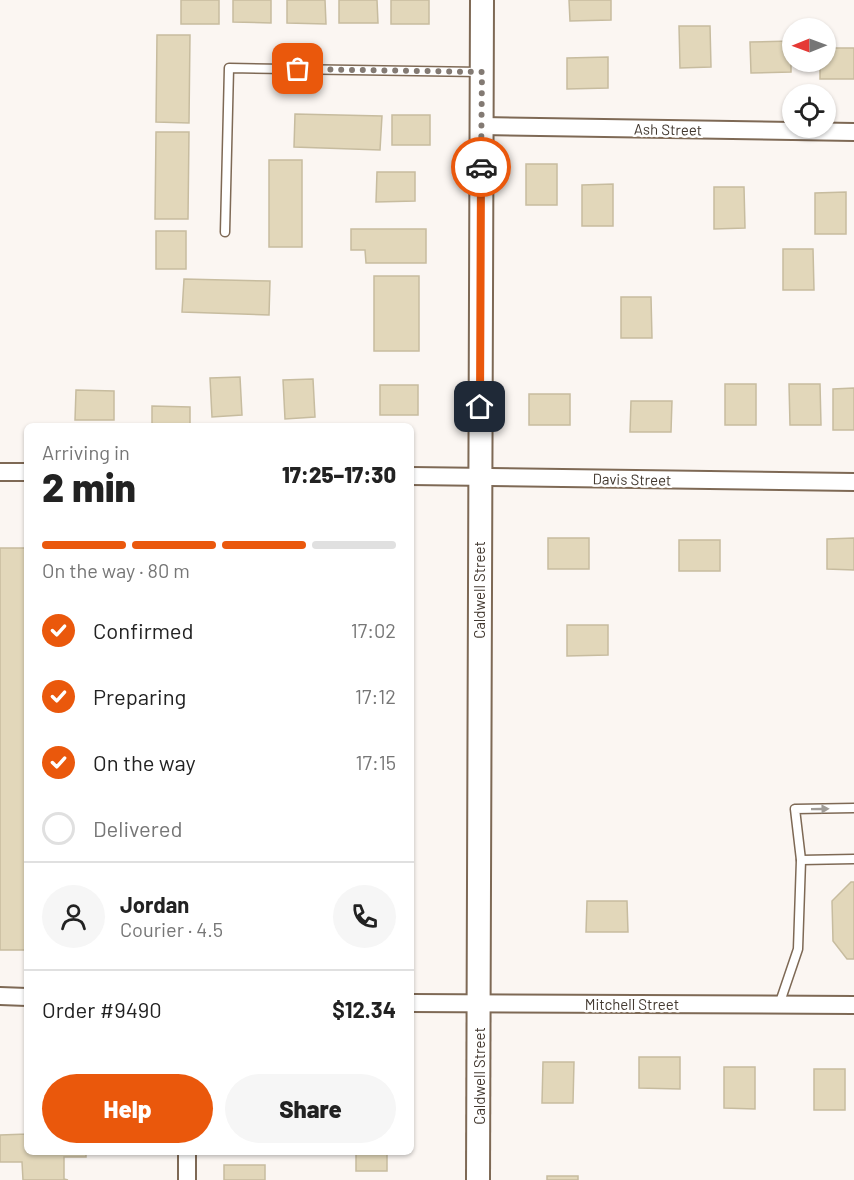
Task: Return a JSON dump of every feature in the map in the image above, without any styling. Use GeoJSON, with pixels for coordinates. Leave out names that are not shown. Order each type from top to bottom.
{"type":"FeatureCollection","features":[{"type":"Feature","properties":{"kind":"main road","name":"Caldwell Street"},"geometry":{"type":"LineString","coordinates":[[478,1180],[482,0]]}},
{"type":"Feature","properties":{"kind":"street","name":"Ash Street"},"geometry":{"type":"LineString","coordinates":[[482,126],[854,132]]}},
{"type":"Feature","properties":{"kind":"street"},"geometry":{"type":"LineString","coordinates":[[0,472],[24,472]]}},
{"type":"Feature","properties":{"kind":"street","name":"Davis Street"},"geometry":{"type":"LineString","coordinates":[[414,476],[854,482]]}},
{"type":"Feature","properties":{"kind":"street"},"geometry":{"type":"LineString","coordinates":[[0,996],[24,997]]}},
{"type":"Feature","properties":{"kind":"street","name":"Mitchell Street"},"geometry":{"type":"LineString","coordinates":[[414,1003],[854,1005]]}},
{"type":"Feature","properties":{"kind":"street"},"geometry":{"type":"LineString","coordinates":[[187,1155],[187,1180]]}},
{"type":"Feature","properties":{"kind":"lane"},"geometry":{"type":"LineString","coordinates":[[225,232],[229,68],[482,72]]}},
{"type":"Feature","properties":{"kind":"lane"},"geometry":{"type":"LineString","coordinates":[[779,1005],[798,949],[801,860],[795,809],[854,808]]}},
{"type":"Feature","properties":{"kind":"lane"},"geometry":{"type":"LineString","coordinates":[[801,860],[854,859]]}},
{"type":"Feature","properties":{"kind":"building"},"geometry":{"type":"Polygon","coordinates":[[[181,0],[219,0],[219,24],[181,24],[181,0]]]}},
{"type":"Feature","properties":{"kind":"building"},"geometry":{"type":"Polygon","coordinates":[[[233,0],[271,0],[271,23],[233,22],[233,0]]]}},
{"type":"Feature","properties":{"kind":"building"},"geometry":{"type":"Polygon","coordinates":[[[287,0],[325,0],[326,24],[287,23],[287,0]]]}},
{"type":"Feature","properties":{"kind":"building"},"geometry":{"type":"Polygon","coordinates":[[[339,0],[377,0],[378,23],[339,23],[339,0]]]}},
{"type":"Feature","properties":{"kind":"building"},"geometry":{"type":"Polygon","coordinates":[[[391,0],[429,0],[429,24],[391,24],[391,0]]]}},
{"type":"Feature","properties":{"kind":"building"},"geometry":{"type":"Polygon","coordinates":[[[569,0],[611,0],[611,20],[570,21],[569,0]]]}},
{"type":"Feature","properties":{"kind":"building"},"geometry":{"type":"Polygon","coordinates":[[[679,26],[710,26],[711,67],[680,68],[679,26]]]}},
{"type":"Feature","properties":{"kind":"building"},"geometry":{"type":"Polygon","coordinates":[[[157,35],[190,35],[189,123],[156,122],[157,35]]]}},
{"type":"Feature","properties":{"kind":"building"},"geometry":{"type":"Polygon","coordinates":[[[782,41],[782,72],[791,72],[751,73],[750,42],[782,41]]]}},
{"type":"Feature","properties":{"kind":"building"},"geometry":{"type":"Polygon","coordinates":[[[836,48],[854,48],[854,79],[820,79],[820,72],[836,72],[836,48]]]}},
{"type":"Feature","properties":{"kind":"building"},"geometry":{"type":"Polygon","coordinates":[[[608,57],[608,88],[567,89],[567,58],[608,57]]]}},
{"type":"Feature","properties":{"kind":"building"},"geometry":{"type":"Polygon","coordinates":[[[295,114],[382,116],[380,150],[294,147],[295,114]]]}},
{"type":"Feature","properties":{"kind":"building"},"geometry":{"type":"Polygon","coordinates":[[[392,115],[430,115],[430,145],[392,145],[392,115]]]}},
{"type":"Feature","properties":{"kind":"building"},"geometry":{"type":"Polygon","coordinates":[[[156,132],[189,132],[188,219],[155,219],[156,132]]]}},
{"type":"Feature","properties":{"kind":"building"},"geometry":{"type":"Polygon","coordinates":[[[269,160],[302,160],[302,247],[269,247],[269,160]]]}},
{"type":"Feature","properties":{"kind":"building"},"geometry":{"type":"Polygon","coordinates":[[[526,164],[557,164],[557,205],[526,205],[526,164]]]}},
{"type":"Feature","properties":{"kind":"building"},"geometry":{"type":"Polygon","coordinates":[[[377,172],[415,172],[415,201],[376,202],[377,172]]]}},
{"type":"Feature","properties":{"kind":"building"},"geometry":{"type":"Polygon","coordinates":[[[613,184],[613,226],[582,226],[582,185],[613,184]]]}},
{"type":"Feature","properties":{"kind":"building"},"geometry":{"type":"Polygon","coordinates":[[[714,187],[744,187],[745,228],[714,229],[714,187]]]}},
{"type":"Feature","properties":{"kind":"building"},"geometry":{"type":"Polygon","coordinates":[[[846,192],[846,234],[815,234],[815,193],[846,192]]]}},
{"type":"Feature","properties":{"kind":"building"},"geometry":{"type":"Polygon","coordinates":[[[351,229],[426,229],[426,263],[366,263],[365,250],[351,250],[351,229]]]}},
{"type":"Feature","properties":{"kind":"building"},"geometry":{"type":"Polygon","coordinates":[[[156,231],[186,231],[186,269],[156,269],[156,231]]]}},
{"type":"Feature","properties":{"kind":"building"},"geometry":{"type":"Polygon","coordinates":[[[783,249],[813,249],[814,290],[783,290],[783,249]]]}},
{"type":"Feature","properties":{"kind":"building"},"geometry":{"type":"Polygon","coordinates":[[[374,276],[419,276],[419,351],[374,351],[374,276]]]}},
{"type":"Feature","properties":{"kind":"building"},"geometry":{"type":"Polygon","coordinates":[[[184,279],[270,281],[269,315],[182,312],[184,279]]]}},
{"type":"Feature","properties":{"kind":"building"},"geometry":{"type":"Polygon","coordinates":[[[621,297],[651,297],[652,338],[621,338],[621,297]]]}},
{"type":"Feature","properties":{"kind":"building"},"geometry":{"type":"Polygon","coordinates":[[[240,377],[242,415],[212,417],[210,378],[240,377]]]}},
{"type":"Feature","properties":{"kind":"building"},"geometry":{"type":"Polygon","coordinates":[[[313,379],[315,417],[285,419],[283,380],[313,379]]]}},
{"type":"Feature","properties":{"kind":"building"},"geometry":{"type":"Polygon","coordinates":[[[725,384],[756,384],[756,425],[725,425],[725,384]]]}},
{"type":"Feature","properties":{"kind":"building"},"geometry":{"type":"Polygon","coordinates":[[[789,384],[820,384],[821,425],[790,425],[789,384]]]}},
{"type":"Feature","properties":{"kind":"building"},"geometry":{"type":"Polygon","coordinates":[[[380,385],[418,385],[418,415],[380,415],[380,385]]]}},
{"type":"Feature","properties":{"kind":"building"},"geometry":{"type":"Polygon","coordinates":[[[854,388],[854,430],[833,430],[833,389],[854,388]]]}},
{"type":"Feature","properties":{"kind":"building"},"geometry":{"type":"Polygon","coordinates":[[[76,390],[114,391],[114,420],[75,420],[76,390]]]}},
{"type":"Feature","properties":{"kind":"building"},"geometry":{"type":"Polygon","coordinates":[[[529,394],[570,394],[570,425],[529,425],[529,394]]]}},
{"type":"Feature","properties":{"kind":"building"},"geometry":{"type":"Polygon","coordinates":[[[631,401],[672,401],[671,432],[630,432],[631,401]]]}},
{"type":"Feature","properties":{"kind":"building"},"geometry":{"type":"Polygon","coordinates":[[[152,406],[190,407],[190,423],[152,423],[152,406]]]}},
{"type":"Feature","properties":{"kind":"building"},"geometry":{"type":"Polygon","coordinates":[[[548,538],[589,538],[589,569],[548,569],[548,538]]]}},
{"type":"Feature","properties":{"kind":"building"},"geometry":{"type":"Polygon","coordinates":[[[854,538],[854,570],[827,569],[827,539],[854,538]]]}},
{"type":"Feature","properties":{"kind":"building"},"geometry":{"type":"Polygon","coordinates":[[[679,540],[720,540],[720,571],[679,571],[679,540]]]}},
{"type":"Feature","properties":{"kind":"building"},"geometry":{"type":"Polygon","coordinates":[[[0,548],[24,548],[24,950],[0,950],[0,548]]]}},
{"type":"Feature","properties":{"kind":"building"},"geometry":{"type":"Polygon","coordinates":[[[567,625],[608,625],[608,655],[567,656],[567,625]]]}},
{"type":"Feature","properties":{"kind":"building"},"geometry":{"type":"Polygon","coordinates":[[[851,882],[854,882],[854,959],[847,959],[833,941],[832,901],[851,882]]]}},
{"type":"Feature","properties":{"kind":"building"},"geometry":{"type":"Polygon","coordinates":[[[587,901],[627,901],[628,932],[586,932],[587,901]]]}},
{"type":"Feature","properties":{"kind":"building"},"geometry":{"type":"Polygon","coordinates":[[[639,1057],[680,1057],[680,1089],[639,1088],[639,1057]]]}},
{"type":"Feature","properties":{"kind":"building"},"geometry":{"type":"Polygon","coordinates":[[[543,1062],[574,1062],[573,1103],[542,1103],[543,1062]]]}},
{"type":"Feature","properties":{"kind":"building"},"geometry":{"type":"Polygon","coordinates":[[[724,1067],[755,1067],[755,1109],[724,1108],[724,1067]]]}},
{"type":"Feature","properties":{"kind":"building"},"geometry":{"type":"Polygon","coordinates":[[[814,1069],[845,1069],[845,1110],[814,1110],[814,1069]]]}},
{"type":"Feature","properties":{"kind":"building"},"geometry":{"type":"Polygon","coordinates":[[[24,1134],[24,1155],[86,1155],[86,1157],[64,1157],[64,1179],[68,1180],[23,1180],[22,1162],[0,1162],[0,1135],[24,1134]]]}},
{"type":"Feature","properties":{"kind":"building"},"geometry":{"type":"Polygon","coordinates":[[[356,1155],[387,1155],[387,1171],[356,1171],[356,1155]]]}},
{"type":"Feature","properties":{"kind":"building"},"geometry":{"type":"Polygon","coordinates":[[[224,1165],[265,1165],[265,1180],[224,1180],[224,1165]]]}},
{"type":"Feature","properties":{"kind":"building"},"geometry":{"type":"Polygon","coordinates":[[[547,1176],[578,1176],[578,1180],[547,1180],[547,1176]]]}},
{"type":"Feature","properties":{"kind":"way so far"},"geometry":{"type":"LineString","coordinates":[[298,69],[482,72],[481,167]]}},
{"type":"Feature","properties":{"kind":"route"},"geometry":{"type":"LineString","coordinates":[[480,407],[481,167]]}}]}
